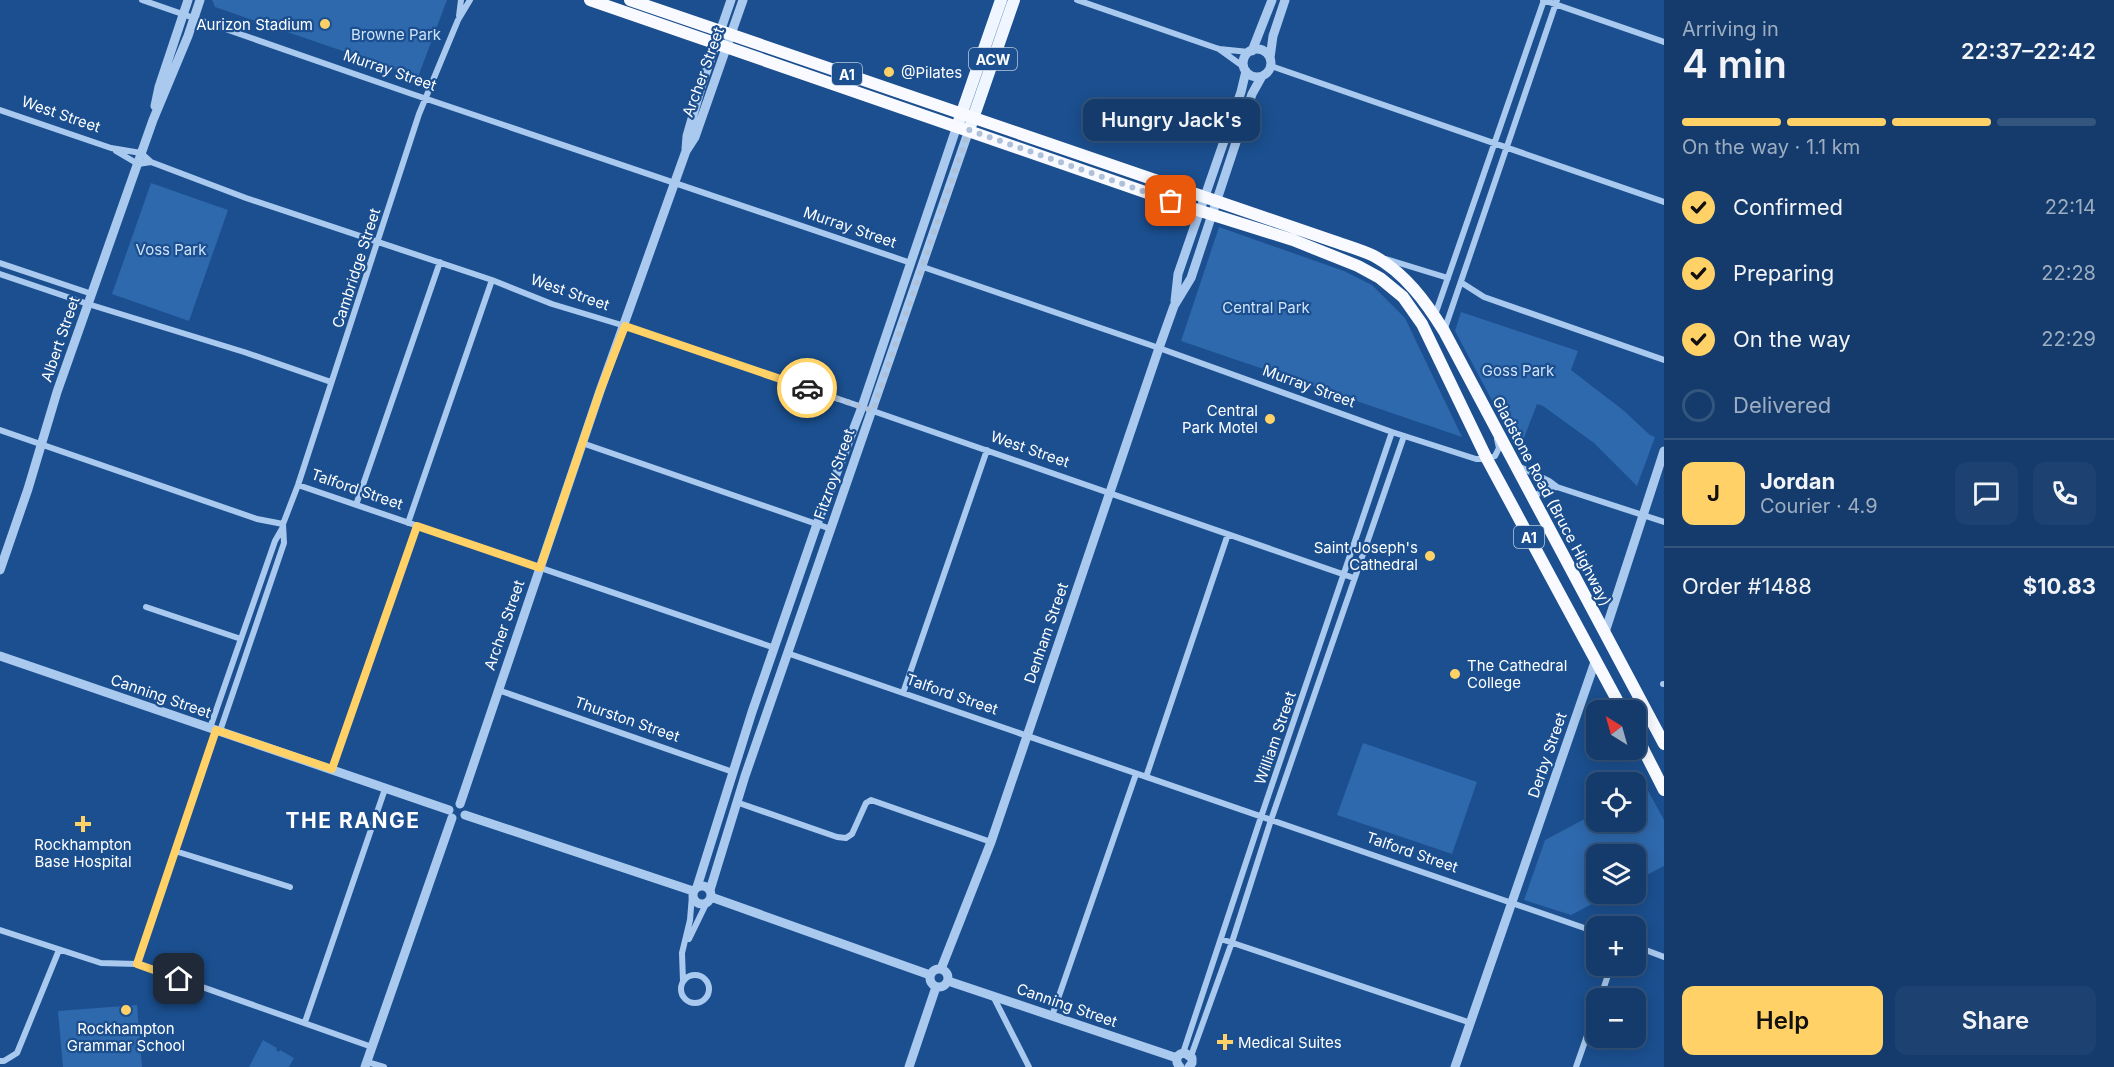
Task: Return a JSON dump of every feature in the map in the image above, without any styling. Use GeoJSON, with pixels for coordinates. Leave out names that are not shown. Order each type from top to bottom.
{"type":"FeatureCollection","features":[{"type":"Feature","properties":{"kind":"highway","name":"A1"},"geometry":{"type":"LineString","coordinates":[[590,0],[724,39],[968,116],[1293,240],[1369,271],[1393,287],[1413,309],[1433,344],[1487,459],[1617,700]]}},
{"type":"Feature","properties":{"kind":"highway","name":"A1"},"geometry":{"type":"LineString","coordinates":[[630,0],[724,39],[963,128],[1374,256]]}},
{"type":"Feature","properties":{"kind":"highway","name":"Gladstone Road (Bruce Highway)"},"geometry":{"type":"LineString","coordinates":[[1374,256],[1410,284],[1435,315],[1664,744]]}},
{"type":"Feature","properties":{"kind":"highway"},"geometry":{"type":"LineString","coordinates":[[1435,315],[1433,326],[1451,381]]}},
{"type":"Feature","properties":{"kind":"highway","name":"Derby Street"},"geometry":{"type":"LineString","coordinates":[[1596,659],[1605,632]]}},
{"type":"Feature","properties":{"kind":"highway"},"geometry":{"type":"LineString","coordinates":[[1646,755],[1664,790]]}},
{"type":"Feature","properties":{"kind":"main road","name":"Fitzroy Street"},"geometry":{"type":"LineString","coordinates":[[968,116],[1001,0]]}},
{"type":"Feature","properties":{"kind":"main road","name":"Fitzroy Street"},"geometry":{"type":"LineString","coordinates":[[963,128],[1014,0]]}},
{"type":"Feature","properties":{"kind":"street","name":"Murray Street"},"geometry":{"type":"LineString","coordinates":[[142,0],[425,99],[1159,348],[1392,432],[1476,459],[1487,459]]}},
{"type":"Feature","properties":{"kind":"street","name":"Albert Street"},"geometry":{"type":"LineString","coordinates":[[153,120],[159,87],[188,0]]}},
{"type":"Feature","properties":{"kind":"street","name":"Albert Street"},"geometry":{"type":"LineString","coordinates":[[0,570],[88,304],[153,120],[167,90],[200,0]]}},
{"type":"Feature","properties":{"kind":"street","name":"Cambridge Street"},"geometry":{"type":"LineString","coordinates":[[458,20],[461,0]]}},
{"type":"Feature","properties":{"kind":"street","name":"Cambridge Street"},"geometry":{"type":"LineString","coordinates":[[137,964],[215,730],[241,639],[275,541],[298,485],[425,99],[458,20],[470,0]]}},
{"type":"Feature","properties":{"kind":"street","name":"Archer Street"},"geometry":{"type":"LineString","coordinates":[[460,804],[582,443],[674,183],[686,151],[695,137],[724,39],[731,0]]}},
{"type":"Feature","properties":{"kind":"street","name":"Archer Street"},"geometry":{"type":"LineString","coordinates":[[724,39],[743,0]]}},
{"type":"Feature","properties":{"kind":"street"},"geometry":{"type":"LineString","coordinates":[[1077,0],[1219,49],[1264,51],[1270,62],[1664,202]]}},
{"type":"Feature","properties":{"kind":"street"},"geometry":{"type":"LineString","coordinates":[[1245,69],[1244,59],[1261,32],[1272,0]]}},
{"type":"Feature","properties":{"kind":"street"},"geometry":{"type":"LineString","coordinates":[[1219,49],[1253,76],[1262,76],[1270,62],[1273,36],[1285,0]]}},
{"type":"Feature","properties":{"kind":"street"},"geometry":{"type":"LineString","coordinates":[[1435,315],[1543,0],[1556,2],[1664,42]]}},
{"type":"Feature","properties":{"kind":"street"},"geometry":{"type":"LineString","coordinates":[[1444,332],[1556,2]]}},
{"type":"Feature","properties":{"kind":"street","name":"Denham Street"},"geometry":{"type":"LineString","coordinates":[[941,969],[991,842],[1174,306],[1191,278],[1208,206],[1241,92],[1245,69]]}},
{"type":"Feature","properties":{"kind":"street","name":"Denham Street"},"geometry":{"type":"LineString","coordinates":[[1208,206],[1252,94],[1262,76]]}},
{"type":"Feature","properties":{"kind":"street","name":"West Street"},"geometry":{"type":"LineString","coordinates":[[0,110],[111,148],[141,153],[151,162],[246,198],[378,240],[492,280],[552,304],[625,326],[1354,578]]}},
{"type":"Feature","properties":{"kind":"street","name":"Fitzroy Street"},"geometry":{"type":"LineString","coordinates":[[694,891],[817,524],[862,407],[936,192],[963,128]]}},
{"type":"Feature","properties":{"kind":"street","name":"Fitzroy Street"},"geometry":{"type":"LineString","coordinates":[[709,896],[736,802],[947,195],[963,128]]}},
{"type":"Feature","properties":{"kind":"street","name":"West Street"},"geometry":{"type":"LineString","coordinates":[[111,148],[138,164],[151,162]]}},
{"type":"Feature","properties":{"kind":"street"},"geometry":{"type":"LineString","coordinates":[[936,192],[947,195]]}},
{"type":"Feature","properties":{"kind":"street"},"geometry":{"type":"LineString","coordinates":[[1374,256],[1448,278]]}},
{"type":"Feature","properties":{"kind":"street"},"geometry":{"type":"LineString","coordinates":[[0,262],[92,294]]}},
{"type":"Feature","properties":{"kind":"street"},"geometry":{"type":"LineString","coordinates":[[356,505],[440,262]]}},
{"type":"Feature","properties":{"kind":"street"},"geometry":{"type":"LineString","coordinates":[[0,274],[331,382]]}},
{"type":"Feature","properties":{"kind":"street"},"geometry":{"type":"LineString","coordinates":[[408,523],[492,280]]}},
{"type":"Feature","properties":{"kind":"street"},"geometry":{"type":"LineString","coordinates":[[1462,283],[1484,297],[1664,360]]}},
{"type":"Feature","properties":{"kind":"street"},"geometry":{"type":"LineString","coordinates":[[1484,406],[1483,412],[1498,444],[1498,452],[1487,459]]}},
{"type":"Feature","properties":{"kind":"street"},"geometry":{"type":"LineString","coordinates":[[0,430],[283,526]]}},
{"type":"Feature","properties":{"kind":"street","name":"William Street"},"geometry":{"type":"LineString","coordinates":[[1183,1062],[1260,817],[1392,432]]}},
{"type":"Feature","properties":{"kind":"street"},"geometry":{"type":"LineString","coordinates":[[1183,1062],[1232,942],[1271,820],[1404,436]]}},
{"type":"Feature","properties":{"kind":"street"},"geometry":{"type":"LineString","coordinates":[[582,443],[831,529]]}},
{"type":"Feature","properties":{"kind":"street"},"geometry":{"type":"LineString","coordinates":[[903,693],[987,450]]}},
{"type":"Feature","properties":{"kind":"street","name":"Derby Street"},"geometry":{"type":"LineString","coordinates":[[1605,632],[1664,451]]}},
{"type":"Feature","properties":{"kind":"street"},"geometry":{"type":"LineString","coordinates":[[1515,464],[1557,487],[1664,522]]}},
{"type":"Feature","properties":{"kind":"street","name":"Talford Street"},"geometry":{"type":"LineString","coordinates":[[298,485],[1586,928]]}},
{"type":"Feature","properties":{"kind":"street"},"geometry":{"type":"LineString","coordinates":[[1532,497],[1549,488],[1557,487]]}},
{"type":"Feature","properties":{"kind":"street","name":"Cambridge Street"},"geometry":{"type":"LineString","coordinates":[[215,730],[284,543],[283,526]]}},
{"type":"Feature","properties":{"kind":"street"},"geometry":{"type":"LineString","coordinates":[[332,769],[417,526]]}},
{"type":"Feature","properties":{"kind":"street"},"geometry":{"type":"LineString","coordinates":[[1146,777],[1228,534]]}},
{"type":"Feature","properties":{"kind":"street"},"geometry":{"type":"LineString","coordinates":[[146,607],[241,639]]}},
{"type":"Feature","properties":{"kind":"street","name":"Canning Street"},"geometry":{"type":"LineString","coordinates":[[0,656],[332,769],[451,814]]}},
{"type":"Feature","properties":{"kind":"street","name":"Derby Street"},"geometry":{"type":"LineString","coordinates":[[1455,1067],[1596,659]]}},
{"type":"Feature","properties":{"kind":"street","name":"Thurston Street"},"geometry":{"type":"LineString","coordinates":[[498,690],[745,776]]}},
{"type":"Feature","properties":{"kind":"street"},"geometry":{"type":"LineString","coordinates":[[1053,1016],[1136,774]]}},
{"type":"Feature","properties":{"kind":"street"},"geometry":{"type":"LineString","coordinates":[[305,1022],[385,789]]}},
{"type":"Feature","properties":{"kind":"street"},"geometry":{"type":"LineString","coordinates":[[726,799],[837,837],[846,838],[852,834],[866,803],[871,800],[991,842]]}},
{"type":"Feature","properties":{"kind":"street"},"geometry":{"type":"LineString","coordinates":[[384,1067],[366,1064],[451,814],[452,805],[460,804],[464,807],[465,815]]}},
{"type":"Feature","properties":{"kind":"street"},"geometry":{"type":"LineString","coordinates":[[451,814],[460,820],[465,815]]}},
{"type":"Feature","properties":{"kind":"street"},"geometry":{"type":"LineString","coordinates":[[465,815],[694,891],[705,886],[709,896],[690,935],[684,955],[685,962],[694,975],[703,978],[708,985],[707,995],[700,1001],[692,1002],[684,998],[681,989],[682,953],[694,891]]}},
{"type":"Feature","properties":{"kind":"street"},"geometry":{"type":"LineString","coordinates":[[714,831],[726,835]]}},
{"type":"Feature","properties":{"kind":"street"},"geometry":{"type":"LineString","coordinates":[[176,851],[290,887]]}},
{"type":"Feature","properties":{"kind":"street"},"geometry":{"type":"LineString","coordinates":[[694,891],[694,900],[699,903],[709,896]]}},
{"type":"Feature","properties":{"kind":"street"},"geometry":{"type":"LineString","coordinates":[[709,896],[930,975]]}},
{"type":"Feature","properties":{"kind":"street"},"geometry":{"type":"LineString","coordinates":[[0,930],[101,963],[137,964],[372,1047]]}},
{"type":"Feature","properties":{"kind":"street"},"geometry":{"type":"LineString","coordinates":[[1221,939],[1471,1023]]}},
{"type":"Feature","properties":{"kind":"street"},"geometry":{"type":"LineString","coordinates":[[2,1061],[17,1053],[58,950]]}},
{"type":"Feature","properties":{"kind":"street"},"geometry":{"type":"LineString","coordinates":[[1646,950],[1664,957]]}},
{"type":"Feature","properties":{"kind":"street"},"geometry":{"type":"LineString","coordinates":[[941,969],[947,972],[948,981],[944,986],[936,987],[930,982],[930,975],[934,970],[941,969]]}},
{"type":"Feature","properties":{"kind":"street"},"geometry":{"type":"LineString","coordinates":[[683,981],[694,975]]}},
{"type":"Feature","properties":{"kind":"street","name":"Canning Street"},"geometry":{"type":"LineString","coordinates":[[948,981],[1203,1067]]}},
{"type":"Feature","properties":{"kind":"street"},"geometry":{"type":"LineString","coordinates":[[909,1067],[936,987]]}},
{"type":"Feature","properties":{"kind":"street"},"geometry":{"type":"LineString","coordinates":[[993,996],[1029,1067]]}},
{"type":"Feature","properties":{"kind":"street"},"geometry":{"type":"LineString","coordinates":[[1576,1067],[1586,1038]]}},
{"type":"Feature","properties":{"kind":"green space","name":"Browne Park"},"geometry":{"type":"Polygon","coordinates":[[[212,0],[447,0],[418,77],[215,7],[212,0]]]}},
{"type":"Feature","properties":{"kind":"green space","name":"Voss Park"},"geometry":{"type":"Polygon","coordinates":[[[151,183],[228,210],[189,321],[112,294],[151,183]]]}},
{"type":"Feature","properties":{"kind":"green space","name":"Central Park"},"geometry":{"type":"Polygon","coordinates":[[[1219,227],[1344,271],[1372,285],[1405,318],[1462,437],[1181,341],[1219,227]]]}},
{"type":"Feature","properties":{"kind":"green space","name":"Goss Park"},"geometry":{"type":"Polygon","coordinates":[[[1461,312],[1578,351],[1571,370],[1655,437],[1637,486],[1594,443],[1537,404],[1519,451],[1455,331],[1461,312]]]}},
{"type":"Feature","properties":{"kind":"green space"},"geometry":{"type":"Polygon","coordinates":[[[1363,743],[1477,782],[1452,854],[1337,815],[1363,743]]]}},
{"type":"Feature","properties":{"kind":"green space"},"geometry":{"type":"Polygon","coordinates":[[[1646,787],[1664,820],[1664,866],[1646,875],[1646,844],[1586,844],[1586,904],[1592,904],[1571,915],[1524,900],[1545,840],[1586,818],[1586,832],[1646,832],[1646,787]]]}},
{"type":"Feature","properties":{"kind":"green space"},"geometry":{"type":"Polygon","coordinates":[[[137,1005],[142,1067],[63,1067],[58,1011],[137,1005]]]}},
{"type":"Feature","properties":{"kind":"green space"},"geometry":{"type":"Polygon","coordinates":[[[263,1040],[277,1048],[279,1052],[280,1050],[294,1058],[289,1067],[249,1067],[263,1040]]]}},
{"type":"Feature","properties":{"kind":"way so far"},"geometry":{"type":"LineString","coordinates":[[807,388],[873,411],[969,130],[1171,201]]}},
{"type":"Feature","properties":{"kind":"place","name":"Aurizon Stadium"},"geometry":{"type":"Point","coordinates":[325,24]}},
{"type":"Feature","properties":{"kind":"place","name":"@Pilates"},"geometry":{"type":"Point","coordinates":[889,72]}},
{"type":"Feature","properties":{"kind":"place","name":"Hungry Jack's"},"geometry":{"type":"Point","coordinates":[1171,201]}},
{"type":"Feature","properties":{"kind":"place","name":"Central Park Motel"},"geometry":{"type":"Point","coordinates":[1270,419]}},
{"type":"Feature","properties":{"kind":"place","name":"Saint Joseph's Cathedral"},"geometry":{"type":"Point","coordinates":[1430,556]}},
{"type":"Feature","properties":{"kind":"place","name":"The Cathedral College"},"geometry":{"type":"Point","coordinates":[1455,674]}},
{"type":"Feature","properties":{"kind":"place","name":"Rockhampton Base Hospital"},"geometry":{"type":"Point","coordinates":[83,824]}},
{"type":"Feature","properties":{"kind":"place","name":"Rockhampton Grammar School"},"geometry":{"type":"Point","coordinates":[126,1010]}},
{"type":"Feature","properties":{"kind":"place","name":"Medical Suites"},"geometry":{"type":"Point","coordinates":[1225,1042]}},
{"type":"Feature","properties":{"kind":"district","name":"THE RANGE"},"geometry":{"type":"Point","coordinates":[353,820]}},
{"type":"Feature","properties":{"kind":"route"},"geometry":{"type":"LineString","coordinates":[[179,979],[137,964],[216,730],[332,769],[417,526],[540,568],[600,391],[625,326],[807,388]]}}]}
